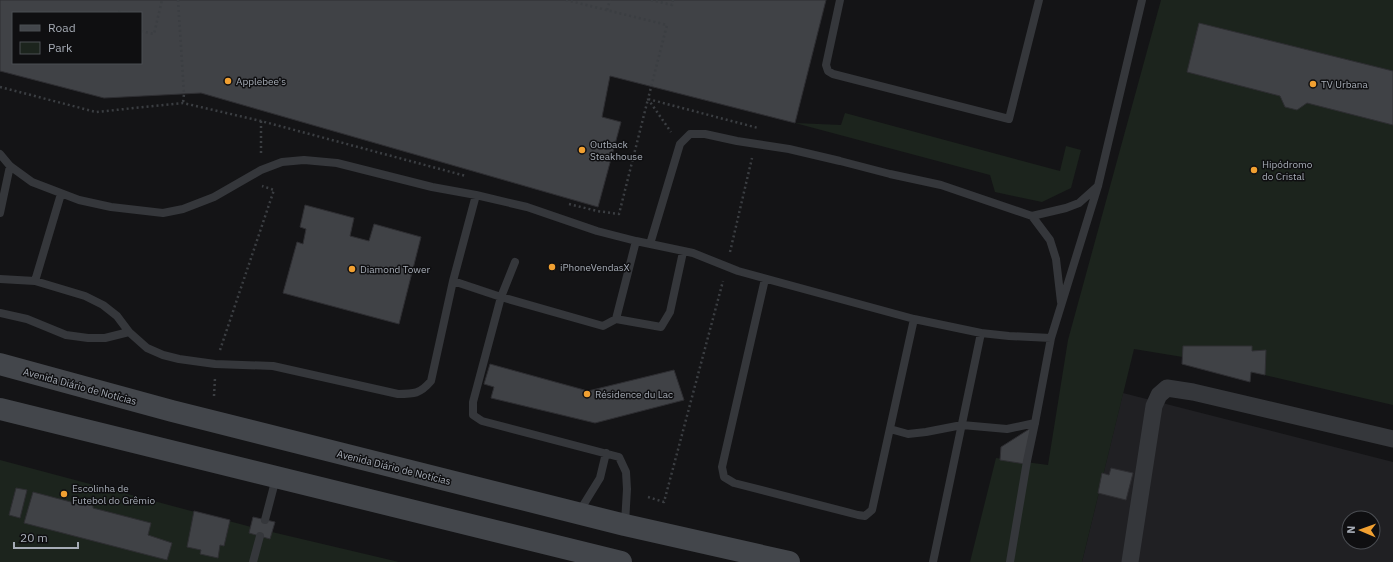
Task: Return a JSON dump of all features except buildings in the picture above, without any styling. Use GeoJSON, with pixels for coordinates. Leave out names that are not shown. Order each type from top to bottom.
{"type":"FeatureCollection","features":[{"type":"Feature","properties":{"kind":"main road","name":"Avenida Diário de Notícias"},"geometry":{"type":"LineString","coordinates":[[0,364],[172,411],[625,525],[789,562]]}},
{"type":"Feature","properties":{"kind":"main road"},"geometry":{"type":"LineString","coordinates":[[0,409],[620,562]]}},
{"type":"Feature","properties":{"kind":"street"},"geometry":{"type":"LineString","coordinates":[[1130,562],[1154,406],[1159,395],[1167,388],[1193,392],[1393,439]]}},
{"type":"Feature","properties":{"kind":"lane"},"geometry":{"type":"LineString","coordinates":[[840,0],[826,65],[828,71],[833,74],[1010,119],[1039,0]]}},
{"type":"Feature","properties":{"kind":"lane"},"geometry":{"type":"LineString","coordinates":[[1010,562],[1027,461],[1051,338],[1098,186],[1142,0]]}},
{"type":"Feature","properties":{"kind":"lane"},"geometry":{"type":"LineString","coordinates":[[650,244],[680,144],[690,134],[705,134],[737,141],[789,149],[941,185],[1032,216],[1066,208],[1079,203],[1098,186]]}},
{"type":"Feature","properties":{"kind":"lane"},"geometry":{"type":"LineString","coordinates":[[0,154],[10,166],[32,182],[61,194],[79,200],[111,207],[163,213],[183,209],[214,197],[261,170],[282,162],[304,160],[337,163],[432,187],[476,195],[527,207],[597,231],[636,242],[693,253],[738,271],[914,319],[981,333],[1051,338]]}},
{"type":"Feature","properties":{"kind":"lane"},"geometry":{"type":"LineString","coordinates":[[0,213],[10,166]]}},
{"type":"Feature","properties":{"kind":"lane"},"geometry":{"type":"LineString","coordinates":[[35,281],[61,194]]}},
{"type":"Feature","properties":{"kind":"lane"},"geometry":{"type":"LineString","coordinates":[[0,279],[35,281],[85,296],[103,305],[117,316],[129,332],[147,348],[162,355],[215,364],[273,366],[398,394],[412,394],[422,391],[431,381],[453,281],[476,195]]}},
{"type":"Feature","properties":{"kind":"lane"},"geometry":{"type":"LineString","coordinates":[[1032,216],[1050,240],[1056,259],[1061,306]]}},
{"type":"Feature","properties":{"kind":"lane"},"geometry":{"type":"LineString","coordinates":[[616,319],[636,242]]}},
{"type":"Feature","properties":{"kind":"lane"},"geometry":{"type":"LineString","coordinates":[[453,281],[501,297],[603,326],[616,319],[661,327],[670,312],[683,252]]}},
{"type":"Feature","properties":{"kind":"lane"},"geometry":{"type":"LineString","coordinates":[[515,262],[501,297],[473,402],[473,415],[482,421],[619,457],[626,472],[627,489],[625,525]]}},
{"type":"Feature","properties":{"kind":"lane"},"geometry":{"type":"LineString","coordinates":[[765,279],[722,467],[724,477],[734,484],[858,515],[865,516],[872,510],[914,319]]}},
{"type":"Feature","properties":{"kind":"lane"},"geometry":{"type":"LineString","coordinates":[[0,313],[27,319],[66,334],[88,338],[105,338],[129,332]]}},
{"type":"Feature","properties":{"kind":"lane"},"geometry":{"type":"LineString","coordinates":[[933,562],[981,333]]}},
{"type":"Feature","properties":{"kind":"lane"},"geometry":{"type":"LineString","coordinates":[[890,429],[908,434],[962,425],[1006,429],[1035,423]]}},
{"type":"Feature","properties":{"kind":"lane"},"geometry":{"type":"LineString","coordinates":[[578,513],[600,478],[606,453]]}},
{"type":"Feature","properties":{"kind":"lane"},"geometry":{"type":"LineString","coordinates":[[264,520],[276,477]]}},
{"type":"Feature","properties":{"kind":"lane"},"geometry":{"type":"LineString","coordinates":[[253,562],[260,536]]}},
{"type":"Feature","properties":{"kind":"path"},"geometry":{"type":"LineString","coordinates":[[142,31],[154,34],[162,0]]}},
{"type":"Feature","properties":{"kind":"path"},"geometry":{"type":"LineString","coordinates":[[178,0],[184,94],[183,103]]}},
{"type":"Feature","properties":{"kind":"path"},"geometry":{"type":"LineString","coordinates":[[566,0],[667,25],[648,99],[680,144]]}},
{"type":"Feature","properties":{"kind":"path"},"geometry":{"type":"LineString","coordinates":[[607,10],[610,0]]}},
{"type":"Feature","properties":{"kind":"path"},"geometry":{"type":"LineString","coordinates":[[652,0],[672,5],[673,0]]}},
{"type":"Feature","properties":{"kind":"path"},"geometry":{"type":"LineString","coordinates":[[119,12],[120,8]]}},
{"type":"Feature","properties":{"kind":"path"},"geometry":{"type":"LineString","coordinates":[[214,396],[215,364],[274,190],[257,185],[261,170],[261,121]]}},
{"type":"Feature","properties":{"kind":"shaded area"},"geometry":{"type":"Polygon","coordinates":[[[1123,393],[1393,462],[1393,562],[1082,562],[1123,393]]]}},
{"type":"Feature","properties":{"kind":"green space","name":"Hipódromo do Cristal"},"geometry":{"type":"Polygon","coordinates":[[[1161,0],[1393,0],[1393,405],[1201,360],[1134,349],[1082,562],[970,562],[996,458],[1048,465],[1068,340],[1161,0]]]}},
{"type":"Feature","properties":{"kind":"green space"},"geometry":{"type":"Polygon","coordinates":[[[845,113],[1060,171],[1066,146],[1081,150],[1071,188],[1042,202],[995,192],[990,175],[795,123],[841,125],[845,113]]]}},
{"type":"Feature","properties":{"kind":"green space","name":"Escolinha de Futebol do Grêmio"},"geometry":{"type":"Polygon","coordinates":[[[0,460],[255,528],[399,562],[0,562],[0,460]]]}},
{"type":"Feature","properties":{"kind":"place","name":"Applebee's"},"geometry":{"type":"Point","coordinates":[228,81]}},
{"type":"Feature","properties":{"kind":"place","name":"TV Urbana"},"geometry":{"type":"Point","coordinates":[1313,84]}},
{"type":"Feature","properties":{"kind":"place","name":"Outback Steakhouse"},"geometry":{"type":"Point","coordinates":[582,150]}},
{"type":"Feature","properties":{"kind":"place","name":"Hipódromo do Cristal"},"geometry":{"type":"Point","coordinates":[1254,170]}},
{"type":"Feature","properties":{"kind":"place","name":"iPhoneVendasX"},"geometry":{"type":"Point","coordinates":[552,267]}},
{"type":"Feature","properties":{"kind":"place","name":"Diamond Tower"},"geometry":{"type":"Point","coordinates":[352,269]}},
{"type":"Feature","properties":{"kind":"place","name":"Résidence du Lac"},"geometry":{"type":"Point","coordinates":[587,394]}},
{"type":"Feature","properties":{"kind":"place","name":"Escolinha de Futebol do Grêmio"},"geometry":{"type":"Point","coordinates":[64,494]}}]}
